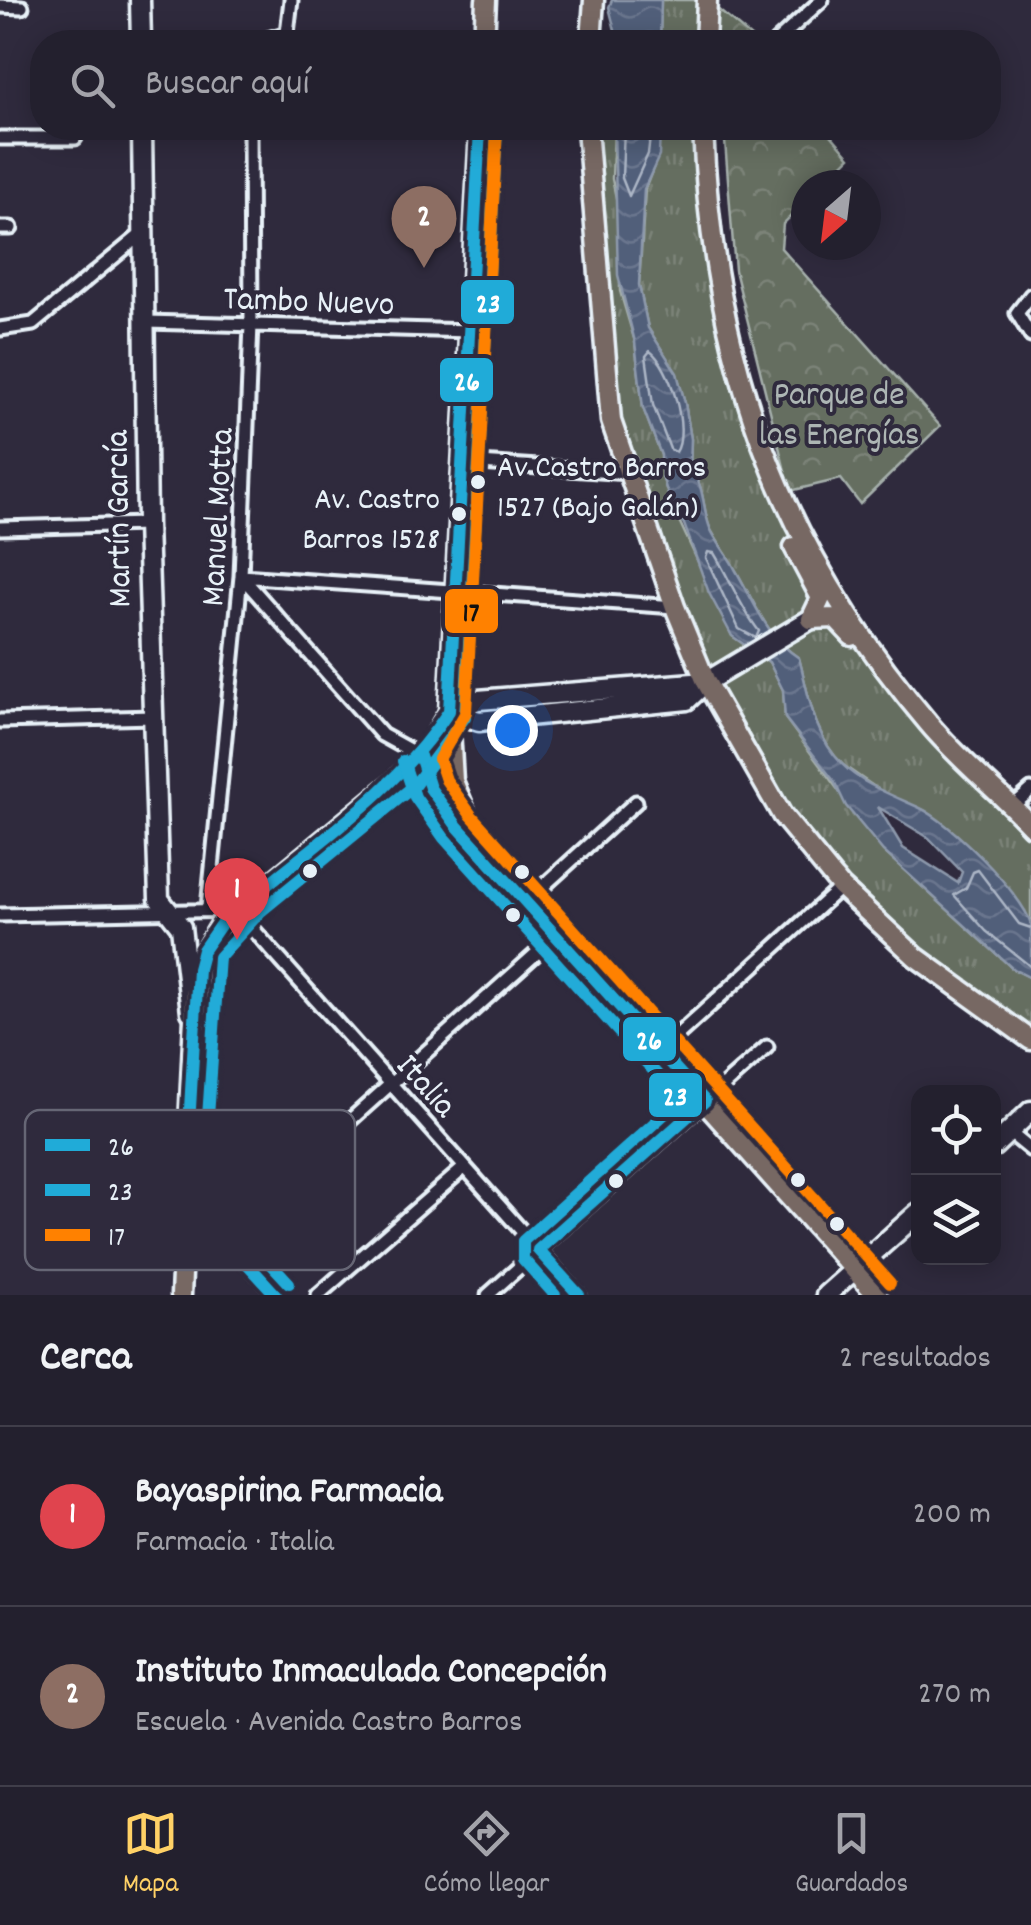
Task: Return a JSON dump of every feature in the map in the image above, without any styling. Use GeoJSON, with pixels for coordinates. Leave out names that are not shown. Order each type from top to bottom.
{"type":"FeatureCollection","features":[{"type":"Feature","properties":{"kind":"main road"},"geometry":{"type":"LineString","coordinates":[[140,0],[141,30]]}},
{"type":"Feature","properties":{"kind":"main road"},"geometry":{"type":"LineString","coordinates":[[485,30],[486,0]]}},
{"type":"Feature","properties":{"kind":"main road"},"geometry":{"type":"LineString","coordinates":[[592,30],[594,0]]}},
{"type":"Feature","properties":{"kind":"main road"},"geometry":{"type":"LineString","coordinates":[[705,30],[706,0]]}},
{"type":"Feature","properties":{"kind":"main road","name":"Martín García"},"geometry":{"type":"LineString","coordinates":[[142,140],[147,524],[162,908]]}},
{"type":"Feature","properties":{"kind":"main road"},"geometry":{"type":"LineString","coordinates":[[479,140],[450,711],[453,780],[481,849]]}},
{"type":"Feature","properties":{"kind":"main road"},"geometry":{"type":"LineString","coordinates":[[589,140],[604,376],[611,421],[674,608],[782,815],[841,887],[916,957],[1031,1040]]}},
{"type":"Feature","properties":{"kind":"main road"},"geometry":{"type":"LineString","coordinates":[[190,1110],[200,960],[214,932],[394,782],[420,756],[450,711],[478,700],[712,679],[814,617],[821,598],[774,504],[716,271],[706,200],[704,140]]}},
{"type":"Feature","properties":{"kind":"main road"},"geometry":{"type":"LineString","coordinates":[[764,457],[790,518],[819,567],[911,702],[1031,827]]}},
{"type":"Feature","properties":{"kind":"main road"},"geometry":{"type":"LineString","coordinates":[[814,617],[842,623],[912,723],[1012,821],[1031,827]]}},
{"type":"Feature","properties":{"kind":"main road"},"geometry":{"type":"LineString","coordinates":[[420,756],[430,788],[457,826],[558,934],[878,1295]]}},
{"type":"Feature","properties":{"kind":"main road"},"geometry":{"type":"LineString","coordinates":[[394,782],[415,781],[430,788]]}},
{"type":"Feature","properties":{"kind":"main road"},"geometry":{"type":"LineString","coordinates":[[162,908],[181,927],[194,1027]]}},
{"type":"Feature","properties":{"kind":"main road"},"geometry":{"type":"LineString","coordinates":[[1001,1139],[1031,1111]]}},
{"type":"Feature","properties":{"kind":"main road"},"geometry":{"type":"LineString","coordinates":[[826,1295],[911,1218]]}},
{"type":"Feature","properties":{"kind":"main road"},"geometry":{"type":"LineString","coordinates":[[181,1295],[182,1271]]}},
{"type":"Feature","properties":{"kind":"street"},"geometry":{"type":"LineString","coordinates":[[287,30],[290,0]]}},
{"type":"Feature","properties":{"kind":"street"},"geometry":{"type":"LineString","coordinates":[[789,30],[822,0]]}},
{"type":"Feature","properties":{"kind":"street"},"geometry":{"type":"LineString","coordinates":[[0,6],[22,7]]}},
{"type":"Feature","properties":{"kind":"street"},"geometry":{"type":"LineString","coordinates":[[0,138],[30,138]]}},
{"type":"Feature","properties":{"kind":"street","name":"Manuel Motta"},"geometry":{"type":"LineString","coordinates":[[208,908],[241,576],[251,324],[250,140]]}},
{"type":"Feature","properties":{"kind":"street"},"geometry":{"type":"LineString","coordinates":[[0,329],[32,324],[144,232]]}},
{"type":"Feature","properties":{"kind":"street"},"geometry":{"type":"LineString","coordinates":[[1031,295],[1016,313],[1031,336]]}},
{"type":"Feature","properties":{"kind":"street","name":"Tambo Nuevo"},"geometry":{"type":"LineString","coordinates":[[146,322],[471,331]]}},
{"type":"Feature","properties":{"kind":"street"},"geometry":{"type":"LineString","coordinates":[[464,462],[630,473]]}},
{"type":"Feature","properties":{"kind":"street"},"geometry":{"type":"LineString","coordinates":[[0,528],[147,524]]}},
{"type":"Feature","properties":{"kind":"street"},"geometry":{"type":"LineString","coordinates":[[241,576],[674,608]]}},
{"type":"Feature","properties":{"kind":"street"},"geometry":{"type":"LineString","coordinates":[[241,576],[382,735],[420,756]]}},
{"type":"Feature","properties":{"kind":"street"},"geometry":{"type":"LineString","coordinates":[[0,721],[154,717]]}},
{"type":"Feature","properties":{"kind":"street"},"geometry":{"type":"LineString","coordinates":[[1013,806],[1031,790]]}},
{"type":"Feature","properties":{"kind":"street"},"geometry":{"type":"LineString","coordinates":[[527,900],[636,802]]}},
{"type":"Feature","properties":{"kind":"street"},"geometry":{"type":"LineString","coordinates":[[660,1051],[841,887]]}},
{"type":"Feature","properties":{"kind":"street"},"geometry":{"type":"LineString","coordinates":[[0,915],[162,908],[236,910]]}},
{"type":"Feature","properties":{"kind":"street","name":"Italia"},"geometry":{"type":"LineString","coordinates":[[236,910],[579,1295]]}},
{"type":"Feature","properties":{"kind":"street"},"geometry":{"type":"LineString","coordinates":[[355,1114],[558,934]]}},
{"type":"Feature","properties":{"kind":"street"},"geometry":{"type":"LineString","coordinates":[[488,1295],[767,1047]]}},
{"type":"Feature","properties":{"kind":"street"},"geometry":{"type":"LineString","coordinates":[[1009,1132],[1031,1150]]}},
{"type":"Feature","properties":{"kind":"street"},"geometry":{"type":"LineString","coordinates":[[355,1262],[464,1166]]}},
{"type":"Feature","properties":{"kind":"street"},"geometry":{"type":"LineString","coordinates":[[254,1270],[276,1295]]}},
{"type":"Feature","properties":{"kind":"street"},"geometry":{"type":"LineString","coordinates":[[318,1295],[346,1270]]}},
{"type":"Feature","properties":{"kind":"green space"},"geometry":{"type":"Polygon","coordinates":[[[661,0],[707,0],[706,30],[660,30],[661,0]]]}},
{"type":"Feature","properties":{"kind":"green space"},"geometry":{"type":"Polygon","coordinates":[[[715,7],[743,30],[713,30],[715,7]]]}},
{"type":"Feature","properties":{"kind":"green space"},"geometry":{"type":"Polygon","coordinates":[[[588,140],[614,140],[612,179],[620,217],[620,291],[635,342],[643,408],[661,455],[662,476],[670,501],[732,636],[769,662],[783,690],[785,718],[883,851],[1013,969],[1031,978],[1031,1040],[968,997],[807,848],[706,682],[611,421],[588,140]]]}},
{"type":"Feature","properties":{"kind":"green space"},"geometry":{"type":"Polygon","coordinates":[[[659,140],[704,140],[716,271],[781,500],[911,702],[1031,826],[1031,924],[997,877],[943,823],[923,810],[891,798],[832,753],[813,714],[799,658],[769,629],[710,528],[698,482],[690,469],[691,439],[677,374],[648,328],[639,285],[645,189],[658,156],[659,140]]]}},
{"type":"Feature","properties":{"kind":"green space","name":"Parque de las Energías"},"geometry":{"type":"Polygon","coordinates":[[[725,140],[835,140],[850,157],[837,170],[791,170],[791,216],[783,224],[781,248],[940,426],[860,504],[841,479],[790,491],[735,270],[725,140]]]}},
{"type":"Feature","properties":{"kind":"water"},"geometry":{"type":"Polygon","coordinates":[[[612,0],[661,0],[660,30],[615,30],[609,7],[612,0]]]}},
{"type":"Feature","properties":{"kind":"water"},"geometry":{"type":"Polygon","coordinates":[[[614,140],[660,140],[659,156],[644,189],[639,285],[648,328],[677,373],[691,439],[690,469],[701,489],[710,528],[769,629],[799,658],[813,714],[832,753],[859,778],[933,815],[983,859],[1014,895],[1031,924],[1031,978],[1013,969],[883,851],[846,806],[834,781],[785,718],[783,690],[769,662],[732,636],[709,593],[684,524],[670,501],[662,476],[661,455],[643,408],[635,342],[618,275],[614,140]],[[878,807],[903,848],[958,883],[962,872],[929,838],[878,807]]]}},
{"type":"Feature","properties":{"kind":"transit line","name":"26"},"geometry":{"type":"LineString","coordinates":[[190,1110],[198,969],[203,950],[221,924],[342,825],[399,772],[449,711],[479,140]]}},
{"type":"Feature","properties":{"kind":"transit line","name":"23"},"geometry":{"type":"LineString","coordinates":[[208,1110],[219,957],[261,911],[414,786],[465,717],[496,140]]}},
{"type":"Feature","properties":{"kind":"transit line","name":"17"},"geometry":{"type":"LineString","coordinates":[[496,140],[466,712],[439,759],[446,780],[471,815],[890,1283]]}},
{"type":"Feature","properties":{"kind":"transit line","name":"26"},"geometry":{"type":"LineString","coordinates":[[420,756],[430,788],[457,826],[705,1101],[538,1250],[579,1295]]}},
{"type":"Feature","properties":{"kind":"transit line","name":"23"},"geometry":{"type":"LineString","coordinates":[[403,761],[415,797],[444,838],[680,1100],[523,1241],[523,1259],[555,1295]]}},
{"type":"Feature","properties":{"kind":"transit line","name":"26"},"geometry":{"type":"LineString","coordinates":[[253,1270],[276,1295]]}},
{"type":"Feature","properties":{"kind":"transit line","name":"23"},"geometry":{"type":"LineString","coordinates":[[277,1270],[289,1283]]}},
{"type":"Feature","properties":{"kind":"place","name":"Instituto Inmaculada Concepción"},"geometry":{"type":"Point","coordinates":[424,268]}},
{"type":"Feature","properties":{"kind":"place","name":"Av Castro Barros 1527 (Bajo Galán)"},"geometry":{"type":"Point","coordinates":[478,482]}},
{"type":"Feature","properties":{"kind":"place","name":"Av. Castro Barros 1528"},"geometry":{"type":"Point","coordinates":[459,514]}},
{"type":"Feature","properties":{"kind":"place","name":"Bayaspirina Farmacia"},"geometry":{"type":"Point","coordinates":[237,940]}}]}
